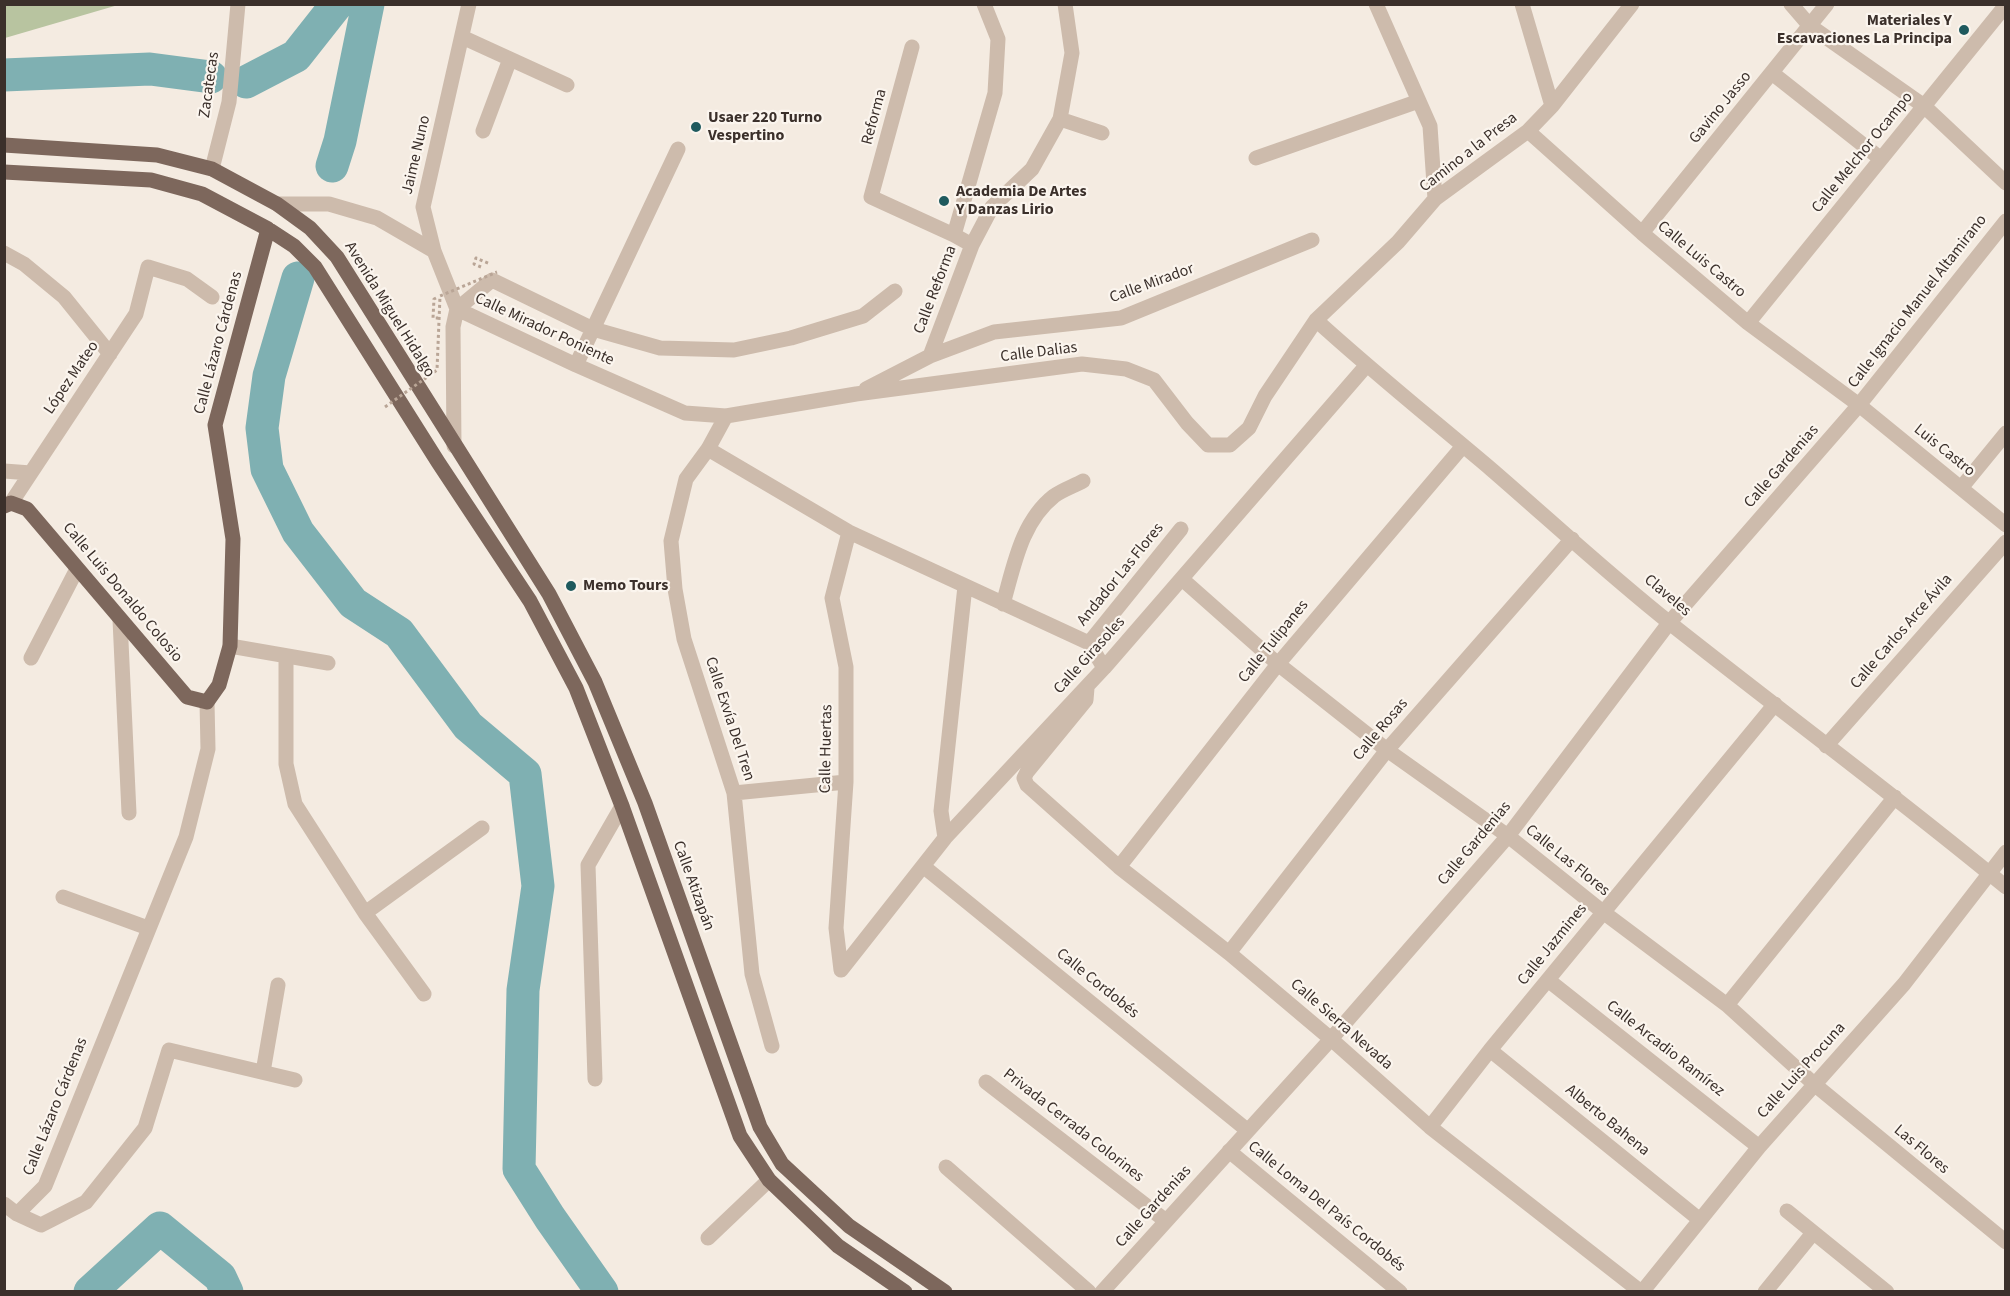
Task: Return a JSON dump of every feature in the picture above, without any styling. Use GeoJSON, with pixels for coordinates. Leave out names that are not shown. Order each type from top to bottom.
{"type":"FeatureCollection","features":[{"type":"Feature","properties":{"kind":"main road","name":"Avenida Miguel Hidalgo"},"geometry":{"type":"LineString","coordinates":[[4,145],[157,155],[213,169],[277,204],[310,228],[337,257],[454,446]]}},
{"type":"Feature","properties":{"kind":"main road"},"geometry":{"type":"LineString","coordinates":[[5,172],[151,180],[202,194],[268,229],[294,246],[315,267],[438,462],[530,601],[576,688],[622,806],[740,1136],[769,1180],[838,1246],[905,1292]]}},
{"type":"Feature","properties":{"kind":"main road","name":"Calle Lázaro Cárdenas"},"geometry":{"type":"LineString","coordinates":[[207,702],[219,685],[230,646],[233,539],[215,425],[268,229]]}},
{"type":"Feature","properties":{"kind":"main road","name":"Calle Atizapán"},"geometry":{"type":"LineString","coordinates":[[454,446],[505,522],[549,594],[595,682],[645,803],[760,1127],[782,1164],[849,1226],[945,1292]]}},
{"type":"Feature","properties":{"kind":"main road","name":"Calle Luis Donaldo Colosio"},"geometry":{"type":"LineString","coordinates":[[8,504],[27,509],[187,697],[207,702]]}},
{"type":"Feature","properties":{"kind":"street","name":"Zacatecas"},"geometry":{"type":"LineString","coordinates":[[213,169],[228,102],[238,4]]}},
{"type":"Feature","properties":{"kind":"street","name":"Jaime Nuno"},"geometry":{"type":"LineString","coordinates":[[457,309],[434,251],[423,207],[469,4]]}},
{"type":"Feature","properties":{"kind":"street","name":"Calle Reforma"},"geometry":{"type":"LineString","coordinates":[[954,235],[995,93],[998,39],[984,4]]}},
{"type":"Feature","properties":{"kind":"street","name":"Calle Reforma"},"geometry":{"type":"LineString","coordinates":[[856,394],[930,356],[972,245],[992,207],[1032,169],[1060,119],[1072,53],[1065,4]]}},
{"type":"Feature","properties":{"kind":"street"},"geometry":{"type":"LineString","coordinates":[[1376,4],[1430,126],[1435,199]]}},
{"type":"Feature","properties":{"kind":"street"},"geometry":{"type":"LineString","coordinates":[[1522,4],[1552,106]]}},
{"type":"Feature","properties":{"kind":"street","name":"Camino a la Presa"},"geometry":{"type":"LineString","coordinates":[[1316,320],[1398,242],[1435,199],[1528,131],[1552,106],[1632,4]]}},
{"type":"Feature","properties":{"kind":"street"},"geometry":{"type":"LineString","coordinates":[[1791,4],[1810,26],[1924,106],[2006,183]]}},
{"type":"Feature","properties":{"kind":"street","name":"Gavino Jasso"},"geometry":{"type":"LineString","coordinates":[[1642,233],[1827,4]]}},
{"type":"Feature","properties":{"kind":"street","name":"Calle Melchor Ocampo"},"geometry":{"type":"LineString","coordinates":[[1748,323],[2006,5]]}},
{"type":"Feature","properties":{"kind":"street"},"geometry":{"type":"LineString","coordinates":[[462,37],[567,85]]}},
{"type":"Feature","properties":{"kind":"street","name":"Reforma"},"geometry":{"type":"LineString","coordinates":[[912,47],[872,196],[954,235]]}},
{"type":"Feature","properties":{"kind":"street"},"geometry":{"type":"LineString","coordinates":[[483,131],[510,59]]}},
{"type":"Feature","properties":{"kind":"street"},"geometry":{"type":"LineString","coordinates":[[1772,73],[1881,159]]}},
{"type":"Feature","properties":{"kind":"street"},"geometry":{"type":"LineString","coordinates":[[1256,158],[1419,101]]}},
{"type":"Feature","properties":{"kind":"street"},"geometry":{"type":"LineString","coordinates":[[1060,119],[1102,133]]}},
{"type":"Feature","properties":{"kind":"street","name":"Calle Luis Castro"},"geometry":{"type":"LineString","coordinates":[[1528,131],[1642,233],[1748,323],[1859,405]]}},
{"type":"Feature","properties":{"kind":"street"},"geometry":{"type":"LineString","coordinates":[[576,365],[678,149]]}},
{"type":"Feature","properties":{"kind":"street"},"geometry":{"type":"LineString","coordinates":[[277,204],[329,204],[377,218],[434,251]]}},
{"type":"Feature","properties":{"kind":"street","name":"Calle Ignacio Manuel Altamirano"},"geometry":{"type":"LineString","coordinates":[[1859,405],[2006,221]]}},
{"type":"Feature","properties":{"kind":"street"},"geometry":{"type":"LineString","coordinates":[[954,235],[972,245]]}},
{"type":"Feature","properties":{"kind":"street","name":"Calle Mirador"},"geometry":{"type":"LineString","coordinates":[[930,356],[994,332],[1121,318],[1312,240]]}},
{"type":"Feature","properties":{"kind":"street"},"geometry":{"type":"LineString","coordinates":[[4,253],[24,264],[64,297],[110,354]]}},
{"type":"Feature","properties":{"kind":"street","name":"López Mateo"},"geometry":{"type":"LineString","coordinates":[[8,504],[136,314],[148,267],[187,279],[212,297]]}},
{"type":"Feature","properties":{"kind":"street","name":"Calle Mirador Poniente"},"geometry":{"type":"LineString","coordinates":[[726,416],[685,412],[576,365],[457,309],[492,280],[594,329],[660,348],[734,350],[791,338],[863,316],[895,291]]}},
{"type":"Feature","properties":{"kind":"street"},"geometry":{"type":"LineString","coordinates":[[454,446],[453,327],[457,309]]}},
{"type":"Feature","properties":{"kind":"street","name":"Claveles"},"geometry":{"type":"LineString","coordinates":[[1316,320],[1366,366],[1669,623],[1895,797],[2006,887]]}},
{"type":"Feature","properties":{"kind":"street","name":"Calle Dalias"},"geometry":{"type":"LineString","coordinates":[[856,394],[1082,364],[1126,369],[1154,380],[1187,423],[1208,445],[1230,445],[1249,428],[1265,396],[1316,320]]}},
{"type":"Feature","properties":{"kind":"street","name":"Calle Girasoles"},"geometry":{"type":"LineString","coordinates":[[841,970],[945,838],[1104,668],[1366,366]]}},
{"type":"Feature","properties":{"kind":"street"},"geometry":{"type":"LineString","coordinates":[[726,416],[856,394]]}},
{"type":"Feature","properties":{"kind":"street","name":"Luis Castro"},"geometry":{"type":"LineString","coordinates":[[1859,405],[2006,525]]}},
{"type":"Feature","properties":{"kind":"street","name":"Calle Gardenias"},"geometry":{"type":"LineString","coordinates":[[1102,1292],[1331,1039],[1508,836],[1669,623],[1859,405]]}},
{"type":"Feature","properties":{"kind":"street","name":"Calle Exvía Del Tren"},"geometry":{"type":"LineString","coordinates":[[726,416],[708,449],[686,479],[671,541],[675,589],[684,639],[734,793],[752,974],[772,1046]]}},
{"type":"Feature","properties":{"kind":"street"},"geometry":{"type":"LineString","coordinates":[[1961,488],[2006,433]]}},
{"type":"Feature","properties":{"kind":"street","name":"Calle Tulipanes"},"geometry":{"type":"LineString","coordinates":[[1119,867],[1278,664],[1463,446]]}},
{"type":"Feature","properties":{"kind":"street"},"geometry":{"type":"LineString","coordinates":[[708,449],[849,532],[1089,643],[1104,668]]}},
{"type":"Feature","properties":{"kind":"street"},"geometry":{"type":"LineString","coordinates":[[4,471],[31,473]]}},
{"type":"Feature","properties":{"kind":"street"},"geometry":{"type":"LineString","coordinates":[[1003,604],[1018,549],[1028,525],[1054,496],[1083,481]]}},
{"type":"Feature","properties":{"kind":"street","name":"Andador Las Flores"},"geometry":{"type":"LineString","coordinates":[[1089,643],[1181,529]]}},
{"type":"Feature","properties":{"kind":"street","name":"Calle Huertas"},"geometry":{"type":"LineString","coordinates":[[841,970],[836,927],[846,782],[846,667],[832,598],[849,532]]}},
{"type":"Feature","properties":{"kind":"street","name":"Calle Rosas"},"geometry":{"type":"LineString","coordinates":[[1229,953],[1387,750],[1572,539]]}},
{"type":"Feature","properties":{"kind":"street","name":"Calle Carlos Arce Ávila"},"geometry":{"type":"LineString","coordinates":[[1826,746],[2006,542]]}},
{"type":"Feature","properties":{"kind":"street"},"geometry":{"type":"LineString","coordinates":[[31,658],[77,569]]}},
{"type":"Feature","properties":{"kind":"street","name":"Calle Las Flores"},"geometry":{"type":"LineString","coordinates":[[1182,579],[1278,664],[1387,750],[1508,836],[1603,912],[1727,1005],[1814,1084]]}},
{"type":"Feature","properties":{"kind":"street"},"geometry":{"type":"LineString","coordinates":[[945,838],[941,811],[965,586]]}},
{"type":"Feature","properties":{"kind":"street"},"geometry":{"type":"LineString","coordinates":[[120,620],[129,813]]}},
{"type":"Feature","properties":{"kind":"street"},"geometry":{"type":"LineString","coordinates":[[230,646],[328,663]]}},
{"type":"Feature","properties":{"kind":"street"},"geometry":{"type":"LineString","coordinates":[[286,656],[286,764],[295,804],[365,913],[424,994]]}},
{"type":"Feature","properties":{"kind":"street","name":"Calle Sierra Nevada"},"geometry":{"type":"LineString","coordinates":[[1086,688],[1086,700],[1027,772],[1024,778],[1027,785],[1119,867],[1229,953],[1331,1039],[1430,1127],[1641,1292]]}},
{"type":"Feature","properties":{"kind":"street","name":"Calle Lázaro Cárdenas"},"geometry":{"type":"LineString","coordinates":[[8,1207],[45,1186],[186,837],[208,749],[207,702]]}},
{"type":"Feature","properties":{"kind":"street","name":"Calle Jazmines"},"geometry":{"type":"LineString","coordinates":[[1430,1127],[1490,1050],[1775,704]]}},
{"type":"Feature","properties":{"kind":"street"},"geometry":{"type":"LineString","coordinates":[[734,793],[846,782]]}},
{"type":"Feature","properties":{"kind":"street"},"geometry":{"type":"LineString","coordinates":[[1727,1005],[1895,797]]}},
{"type":"Feature","properties":{"kind":"street"},"geometry":{"type":"LineString","coordinates":[[595,1079],[588,865],[622,806]]}},
{"type":"Feature","properties":{"kind":"street"},"geometry":{"type":"LineString","coordinates":[[365,913],[482,828]]}},
{"type":"Feature","properties":{"kind":"street","name":"Calle Luis Procuna"},"geometry":{"type":"LineString","coordinates":[[1641,1292],[1759,1146],[1904,984],[2006,852]]}},
{"type":"Feature","properties":{"kind":"street","name":"Calle Cordobés"},"geometry":{"type":"LineString","coordinates":[[923,866],[1247,1130]]}},
{"type":"Feature","properties":{"kind":"street"},"geometry":{"type":"LineString","coordinates":[[63,897],[148,928]]}},
{"type":"Feature","properties":{"kind":"street","name":"Calle Arcadio Ramírez"},"geometry":{"type":"LineString","coordinates":[[1548,980],[1759,1146]]}},
{"type":"Feature","properties":{"kind":"street"},"geometry":{"type":"LineString","coordinates":[[263,1072],[278,985]]}},
{"type":"Feature","properties":{"kind":"street","name":"Calle Lázaro Cárdenas"},"geometry":{"type":"LineString","coordinates":[[8,1207],[40,1225],[86,1202],[145,1128],[169,1050],[295,1080]]}},
{"type":"Feature","properties":{"kind":"street","name":"Alberto Bahena"},"geometry":{"type":"LineString","coordinates":[[1490,1050],[1700,1220]]}},
{"type":"Feature","properties":{"kind":"street","name":"Privada Cerrada Colorines"},"geometry":{"type":"LineString","coordinates":[[987,1082],[1166,1221]]}},
{"type":"Feature","properties":{"kind":"street","name":"Las Flores"},"geometry":{"type":"LineString","coordinates":[[1814,1084],[2006,1242]]}},
{"type":"Feature","properties":{"kind":"street","name":"Calle Loma Del País Cordobés"},"geometry":{"type":"LineString","coordinates":[[1229,1151],[1400,1292]]}},
{"type":"Feature","properties":{"kind":"street"},"geometry":{"type":"LineString","coordinates":[[946,1167],[1089,1292]]}},
{"type":"Feature","properties":{"kind":"street"},"geometry":{"type":"LineString","coordinates":[[708,1238],[769,1180]]}},
{"type":"Feature","properties":{"kind":"street"},"geometry":{"type":"LineString","coordinates":[[1787,1211],[1887,1292]]}},
{"type":"Feature","properties":{"kind":"street"},"geometry":{"type":"LineString","coordinates":[[1765,1292],[1813,1233]]}},
{"type":"Feature","properties":{"kind":"path"},"geometry":{"type":"LineString","coordinates":[[385,407],[437,370],[440,296],[497,272]]}},
{"type":"Feature","properties":{"kind":"path"},"geometry":{"type":"LineString","coordinates":[[433,318],[434,298]]}},
{"type":"Feature","properties":{"kind":"green space"},"geometry":{"type":"Polygon","coordinates":[[[5,4],[118,4],[118,5],[5,38],[5,4]]]}},
{"type":"Feature","properties":{"kind":"waterway"},"geometry":{"type":"LineString","coordinates":[[246,82],[296,56],[337,4]]}},
{"type":"Feature","properties":{"kind":"waterway"},"geometry":{"type":"LineString","coordinates":[[332,166],[340,141],[368,4]]}},
{"type":"Feature","properties":{"kind":"waterway"},"geometry":{"type":"LineString","coordinates":[[4,75],[150,69],[211,77]]}},
{"type":"Feature","properties":{"kind":"waterway"},"geometry":{"type":"LineString","coordinates":[[298,278],[269,376],[262,428],[267,469],[298,532],[353,603],[399,633],[468,726],[525,774],[538,886],[523,990],[519,1169],[602,1292]]}},
{"type":"Feature","properties":{"kind":"waterway"},"geometry":{"type":"LineString","coordinates":[[90,1292],[160,1228],[220,1277],[227,1292]]}},
{"type":"Feature","properties":{"kind":"place","name":"Materiales Y Escavaciones La Principa"},"geometry":{"type":"Point","coordinates":[1964,30]}},
{"type":"Feature","properties":{"kind":"place","name":"Usaer 220 Turno Vespertino"},"geometry":{"type":"Point","coordinates":[696,127]}},
{"type":"Feature","properties":{"kind":"place","name":"Academia De Artes Y Danzas Lirio"},"geometry":{"type":"Point","coordinates":[944,201]}},
{"type":"Feature","properties":{"kind":"place","name":"Memo Tours"},"geometry":{"type":"Point","coordinates":[571,586]}}]}
